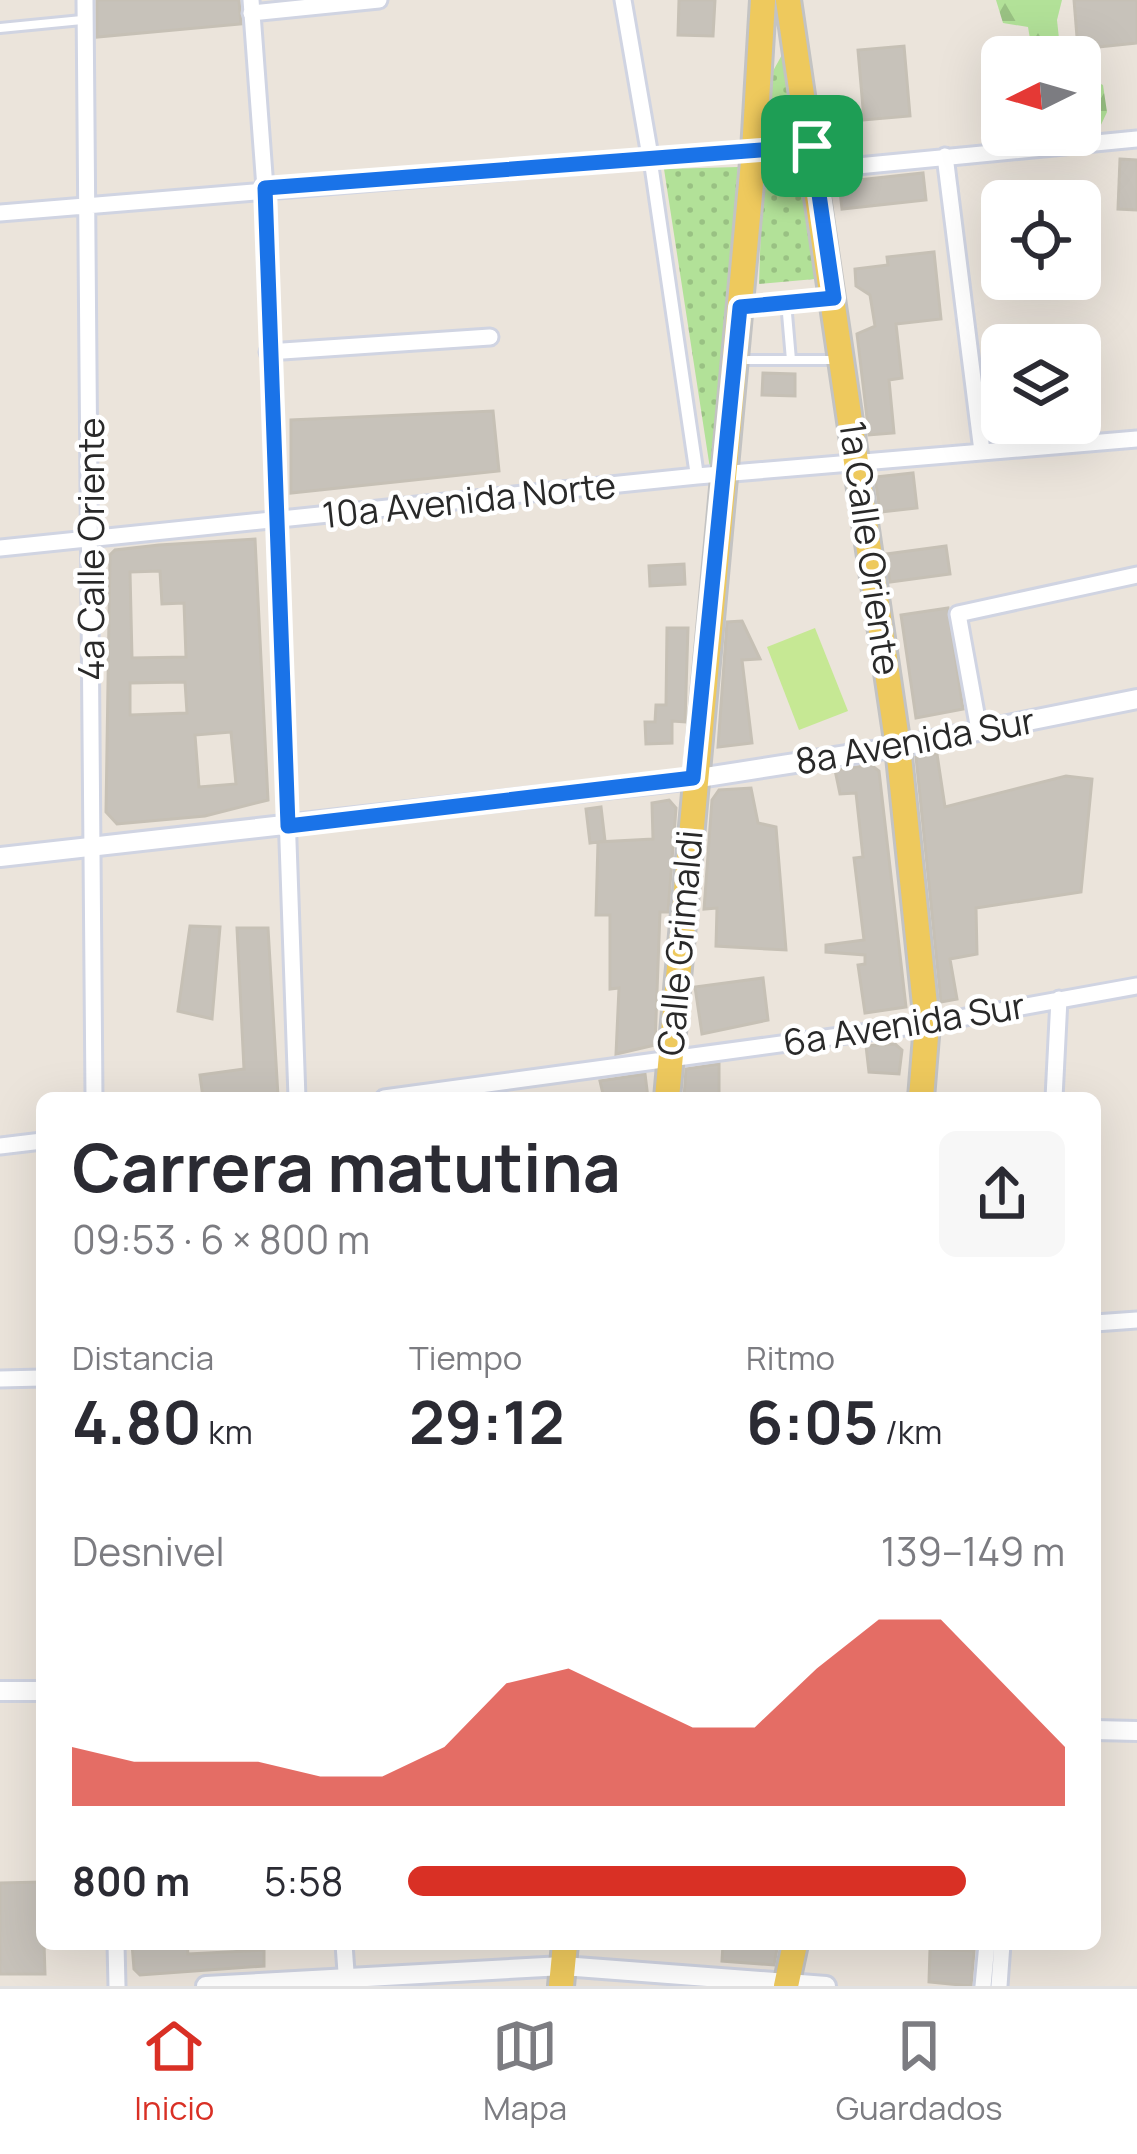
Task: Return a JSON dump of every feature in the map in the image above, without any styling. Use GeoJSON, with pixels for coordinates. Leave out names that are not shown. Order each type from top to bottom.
{"type":"FeatureCollection","features":[{"type":"Feature","properties":{"kind":"main road","name":"Calle Grimaldi"},"geometry":{"type":"LineString","coordinates":[[668,1092],[754,151],[763,0]]}},
{"type":"Feature","properties":{"kind":"main road","name":"1a Calle Oriente"},"geometry":{"type":"LineString","coordinates":[[788,0],[898,747],[927,1024],[921,1092]]}},
{"type":"Feature","properties":{"kind":"main road"},"geometry":{"type":"LineString","coordinates":[[786,1984],[794,1950]]}},
{"type":"Feature","properties":{"kind":"street","name":"4a Calle Oriente"},"geometry":{"type":"LineString","coordinates":[[85,0],[93,542],[88,847],[94,1092]]}},
{"type":"Feature","properties":{"kind":"street"},"geometry":{"type":"LineString","coordinates":[[297,1092],[265,188],[251,7],[380,0]]}},
{"type":"Feature","properties":{"kind":"street"},"geometry":{"type":"LineString","coordinates":[[623,0],[697,476]]}},
{"type":"Feature","properties":{"kind":"street"},"geometry":{"type":"LineString","coordinates":[[0,213],[265,188],[488,174],[650,156],[754,151],[814,158],[945,156],[1137,139]]}},
{"type":"Feature","properties":{"kind":"street"},"geometry":{"type":"LineString","coordinates":[[945,156],[982,452]]}},
{"type":"Feature","properties":{"kind":"street"},"geometry":{"type":"LineString","coordinates":[[268,352],[490,337]]}},
{"type":"Feature","properties":{"kind":"street","name":"10a Avenida Norte"},"geometry":{"type":"LineString","coordinates":[[0,548],[697,476],[1137,439]]}},
{"type":"Feature","properties":{"kind":"street"},"geometry":{"type":"LineString","coordinates":[[979,730],[958,614],[1137,575]]}},
{"type":"Feature","properties":{"kind":"street","name":"8a Avenida Sur"},"geometry":{"type":"LineString","coordinates":[[0,857],[693,778],[898,747],[1137,698]]}},
{"type":"Feature","properties":{"kind":"street","name":"6a Avenida Sur"},"geometry":{"type":"LineString","coordinates":[[427,1092],[927,1024],[1137,986]]}},
{"type":"Feature","properties":{"kind":"street"},"geometry":{"type":"LineString","coordinates":[[1054,1092],[1059,999]]}},
{"type":"Feature","properties":{"kind":"street"},"geometry":{"type":"LineString","coordinates":[[0,1146],[36,1142]]}},
{"type":"Feature","properties":{"kind":"street"},"geometry":{"type":"LineString","coordinates":[[1101,1323],[1137,1320]]}},
{"type":"Feature","properties":{"kind":"street"},"geometry":{"type":"LineString","coordinates":[[0,1379],[36,1378]]}},
{"type":"Feature","properties":{"kind":"street"},"geometry":{"type":"LineString","coordinates":[[0,1691],[36,1691]]}},
{"type":"Feature","properties":{"kind":"street"},"geometry":{"type":"LineString","coordinates":[[1101,1730],[1137,1732]]}},
{"type":"Feature","properties":{"kind":"street"},"geometry":{"type":"LineString","coordinates":[[116,1950],[117,1986]]}},
{"type":"Feature","properties":{"kind":"street"},"geometry":{"type":"LineString","coordinates":[[344,1950],[346,1982]]}},
{"type":"Feature","properties":{"kind":"street"},"geometry":{"type":"LineString","coordinates":[[983,1986],[986,1950]]}},
{"type":"Feature","properties":{"kind":"street"},"geometry":{"type":"LineString","coordinates":[[999,1986],[1002,1950]]}},
{"type":"Feature","properties":{"kind":"street"},"geometry":{"type":"LineString","coordinates":[[206,1986],[346,1982],[563,1966],[826,1986]]}},
{"type":"Feature","properties":{"kind":"lane"},"geometry":{"type":"LineString","coordinates":[[0,28],[86,20]]}},
{"type":"Feature","properties":{"kind":"lane"},"geometry":{"type":"LineString","coordinates":[[740,307],[834,298]]}},
{"type":"Feature","properties":{"kind":"lane"},"geometry":{"type":"LineString","coordinates":[[786,302],[791,360]]}},
{"type":"Feature","properties":{"kind":"lane"},"geometry":{"type":"LineString","coordinates":[[735,360],[843,360]]}},
{"type":"Feature","properties":{"kind":"green space"},"geometry":{"type":"Polygon","coordinates":[[[996,0],[1062,0],[1059,36],[1030,36],[1028,27],[1003,23],[996,0]]]}},
{"type":"Feature","properties":{"kind":"green space"},"geometry":{"type":"Polygon","coordinates":[[[783,53],[796,120],[767,121],[768,80],[783,53]]]}},
{"type":"Feature","properties":{"kind":"green space"},"geometry":{"type":"Polygon","coordinates":[[[1101,84],[1103,85],[1107,112],[1101,125],[1101,84]]]}},
{"type":"Feature","properties":{"kind":"green space"},"geometry":{"type":"Polygon","coordinates":[[[803,157],[815,279],[759,284],[763,164],[803,157]]]}},
{"type":"Feature","properties":{"kind":"green space"},"geometry":{"type":"Polygon","coordinates":[[[738,167],[711,475],[664,169],[738,167]]]}},
{"type":"Feature","properties":{"kind":"green space"},"geometry":{"type":"Polygon","coordinates":[[[815,628],[848,711],[799,730],[767,647],[815,628]]]}},
{"type":"Feature","properties":{"kind":"building"},"geometry":{"type":"Polygon","coordinates":[[[97,0],[239,0],[241,24],[97,37],[97,0]]]}},
{"type":"Feature","properties":{"kind":"building"},"geometry":{"type":"Polygon","coordinates":[[[679,0],[715,0],[713,36],[678,35],[679,0]]]}},
{"type":"Feature","properties":{"kind":"building"},"geometry":{"type":"Polygon","coordinates":[[[1074,0],[1137,0],[1137,43],[1101,47],[1101,36],[1077,36],[1074,0]]]}},
{"type":"Feature","properties":{"kind":"building"},"geometry":{"type":"Polygon","coordinates":[[[904,46],[910,116],[864,120],[858,50],[904,46]]]}},
{"type":"Feature","properties":{"kind":"building"},"geometry":{"type":"Polygon","coordinates":[[[1120,159],[1137,160],[1137,210],[1118,209],[1120,159]]]}},
{"type":"Feature","properties":{"kind":"building"},"geometry":{"type":"Polygon","coordinates":[[[923,173],[926,200],[842,209],[839,182],[923,173]]]}},
{"type":"Feature","properties":{"kind":"building"},"geometry":{"type":"Polygon","coordinates":[[[934,252],[941,319],[896,324],[902,378],[889,380],[894,433],[869,435],[857,334],[875,326],[870,295],[856,286],[855,269],[888,265],[887,257],[934,252]]]}},
{"type":"Feature","properties":{"kind":"building"},"geometry":{"type":"Polygon","coordinates":[[[763,373],[795,374],[795,396],[762,395],[763,373]]]}},
{"type":"Feature","properties":{"kind":"building"},"geometry":{"type":"Polygon","coordinates":[[[493,411],[499,471],[291,493],[291,420],[493,411]]]}},
{"type":"Feature","properties":{"kind":"building"},"geometry":{"type":"Polygon","coordinates":[[[913,473],[917,508],[880,512],[875,477],[913,473]]]}},
{"type":"Feature","properties":{"kind":"building"},"geometry":{"type":"Polygon","coordinates":[[[255,539],[268,800],[205,816],[117,824],[106,812],[110,555],[115,550],[255,539]],[[160,571],[130,572],[132,658],[186,657],[184,603],[162,604],[160,571]],[[185,682],[130,683],[130,715],[187,713],[185,682]],[[231,732],[195,735],[199,787],[236,784],[231,732]]]}},
{"type":"Feature","properties":{"kind":"building"},"geometry":{"type":"Polygon","coordinates":[[[946,546],[950,574],[890,582],[886,554],[946,546]]]}},
{"type":"Feature","properties":{"kind":"building"},"geometry":{"type":"Polygon","coordinates":[[[684,564],[685,584],[650,586],[649,566],[684,564]]]}},
{"type":"Feature","properties":{"kind":"building"},"geometry":{"type":"Polygon","coordinates":[[[948,608],[963,709],[916,718],[901,615],[948,608]]]}},
{"type":"Feature","properties":{"kind":"building"},"geometry":{"type":"Polygon","coordinates":[[[742,621],[760,659],[742,660],[752,743],[718,747],[727,622],[742,621]]]}},
{"type":"Feature","properties":{"kind":"building"},"geometry":{"type":"Polygon","coordinates":[[[667,628],[688,628],[685,722],[672,721],[672,743],[646,744],[645,722],[655,722],[656,705],[666,705],[667,628]]]}},
{"type":"Feature","properties":{"kind":"building"},"geometry":{"type":"Polygon","coordinates":[[[937,754],[945,807],[1066,776],[1092,779],[1081,892],[976,908],[977,954],[950,959],[957,999],[941,1002],[916,757],[937,754]]]}},
{"type":"Feature","properties":{"kind":"building"},"geometry":{"type":"Polygon","coordinates":[[[871,765],[879,771],[906,1007],[865,1013],[858,965],[865,964],[865,955],[826,952],[826,945],[864,940],[854,858],[863,857],[856,793],[840,794],[835,770],[871,765]]]}},
{"type":"Feature","properties":{"kind":"building"},"geometry":{"type":"Polygon","coordinates":[[[751,788],[758,823],[776,827],[786,950],[716,946],[717,908],[704,909],[712,800],[719,790],[751,788]]]}},
{"type":"Feature","properties":{"kind":"building"},"geometry":{"type":"Polygon","coordinates":[[[669,800],[676,808],[668,912],[660,912],[655,1045],[616,1054],[619,988],[610,989],[610,915],[596,915],[598,842],[653,839],[652,803],[669,800]]]}},
{"type":"Feature","properties":{"kind":"building"},"geometry":{"type":"Polygon","coordinates":[[[601,807],[605,841],[590,843],[586,809],[601,807]]]}},
{"type":"Feature","properties":{"kind":"building"},"geometry":{"type":"Polygon","coordinates":[[[190,926],[220,927],[212,1019],[178,1011],[190,926]]]}},
{"type":"Feature","properties":{"kind":"building"},"geometry":{"type":"Polygon","coordinates":[[[237,928],[268,928],[278,1092],[202,1092],[200,1075],[244,1069],[237,928]]]}},
{"type":"Feature","properties":{"kind":"building"},"geometry":{"type":"Polygon","coordinates":[[[763,978],[768,1020],[702,1034],[695,987],[763,978]]]}},
{"type":"Feature","properties":{"kind":"building"},"geometry":{"type":"Polygon","coordinates":[[[895,1044],[902,1050],[899,1074],[869,1072],[866,1046],[895,1044]]]}},
{"type":"Feature","properties":{"kind":"building"},"geometry":{"type":"Polygon","coordinates":[[[719,1064],[719,1092],[684,1092],[686,1069],[719,1064]]]}},
{"type":"Feature","properties":{"kind":"building"},"geometry":{"type":"Polygon","coordinates":[[[645,1074],[647,1092],[603,1092],[600,1081],[645,1074]]]}},
{"type":"Feature","properties":{"kind":"building"},"geometry":{"type":"Polygon","coordinates":[[[36,1882],[36,1950],[44,1950],[45,1974],[0,1974],[0,1883],[36,1882]]]}},
{"type":"Feature","properties":{"kind":"building"},"geometry":{"type":"Polygon","coordinates":[[[132,1950],[188,1950],[188,1954],[264,1950],[264,1966],[140,1975],[134,1969],[132,1950]]]}},
{"type":"Feature","properties":{"kind":"building"},"geometry":{"type":"Polygon","coordinates":[[[723,1950],[777,1950],[774,1965],[722,1961],[723,1950]]]}},
{"type":"Feature","properties":{"kind":"building"},"geometry":{"type":"Polygon","coordinates":[[[930,1950],[974,1951],[971,1986],[929,1982],[930,1950]]]}},
{"type":"Feature","properties":{"kind":"route"},"geometry":{"type":"LineString","coordinates":[[812,146],[834,298],[740,307],[693,778],[288,826],[265,188],[812,146]]}}]}
